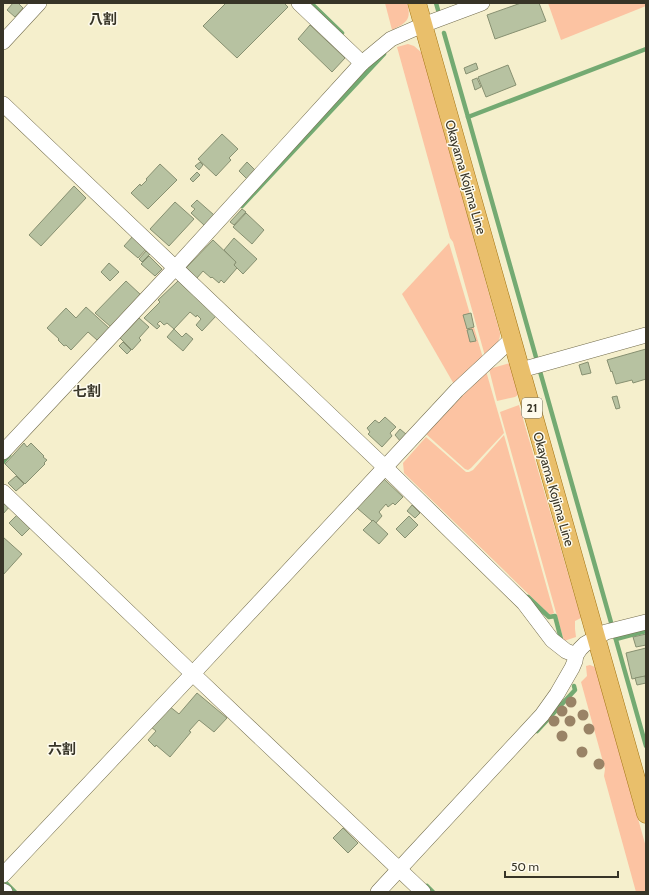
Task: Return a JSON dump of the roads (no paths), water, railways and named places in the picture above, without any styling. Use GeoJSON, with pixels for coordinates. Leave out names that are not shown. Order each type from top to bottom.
{"type":"FeatureCollection","features":[{"type":"Feature","properties":{"kind":"main road","name":"Okayama Kojima Line"},"geometry":{"type":"LineString","coordinates":[[416,3],[512,339],[532,367],[608,633],[646,814]]}},
{"type":"Feature","properties":{"kind":"street"},"geometry":{"type":"LineString","coordinates":[[3,42],[39,3]]}},
{"type":"Feature","properties":{"kind":"street"},"geometry":{"type":"LineString","coordinates":[[299,3],[362,63]]}},
{"type":"Feature","properties":{"kind":"street"},"geometry":{"type":"LineString","coordinates":[[3,452],[179,268],[362,63],[391,39],[423,25],[482,3]]}},
{"type":"Feature","properties":{"kind":"street"},"geometry":{"type":"LineString","coordinates":[[3,104],[179,268],[524,603],[552,640],[566,651],[576,655]]}},
{"type":"Feature","properties":{"kind":"street"},"geometry":{"type":"LineString","coordinates":[[532,367],[646,335]]}},
{"type":"Feature","properties":{"kind":"street"},"geometry":{"type":"LineString","coordinates":[[3,875],[387,470],[457,390],[512,339]]}},
{"type":"Feature","properties":{"kind":"street"},"geometry":{"type":"LineString","coordinates":[[3,492],[196,670],[423,892]]}},
{"type":"Feature","properties":{"kind":"street"},"geometry":{"type":"LineString","coordinates":[[378,892],[542,715],[557,694],[572,668],[576,655],[580,649],[585,644],[608,633],[646,622]]}},
{"type":"Feature","properties":{"kind":"waterway"},"geometry":{"type":"LineString","coordinates":[[311,3],[342,33]]}},
{"type":"Feature","properties":{"kind":"waterway"},"geometry":{"type":"LineString","coordinates":[[436,3],[438,10]]}},
{"type":"Feature","properties":{"kind":"waterway"},"geometry":{"type":"LineString","coordinates":[[444,33],[646,746]]}},
{"type":"Feature","properties":{"kind":"waterway"},"geometry":{"type":"LineString","coordinates":[[468,117],[646,49]]}},
{"type":"Feature","properties":{"kind":"waterway"},"geometry":{"type":"LineString","coordinates":[[242,206],[384,54]]}},
{"type":"Feature","properties":{"kind":"waterway"},"geometry":{"type":"LineString","coordinates":[[3,462],[9,455]]}},
{"type":"Feature","properties":{"kind":"waterway"},"geometry":{"type":"LineString","coordinates":[[528,597],[549,617],[555,616],[561,639]]}},
{"type":"Feature","properties":{"kind":"waterway"},"geometry":{"type":"LineString","coordinates":[[616,639],[646,631]]}},
{"type":"Feature","properties":{"kind":"waterway"},"geometry":{"type":"LineString","coordinates":[[537,731],[575,690],[574,686]]}},
{"type":"Feature","properties":{"kind":"waterway"},"geometry":{"type":"LineString","coordinates":[[3,880],[15,892]]}},
{"type":"Feature","properties":{"kind":"waterway"},"geometry":{"type":"LineString","coordinates":[[427,886],[433,892]]}},
{"type":"Feature","properties":{"kind":"district","name":"八割"},"geometry":{"type":"Point","coordinates":[103,19]}},
{"type":"Feature","properties":{"kind":"district","name":"七割"},"geometry":{"type":"Point","coordinates":[87,391]}},
{"type":"Feature","properties":{"kind":"district","name":"六割"},"geometry":{"type":"Point","coordinates":[62,749]}}]}
